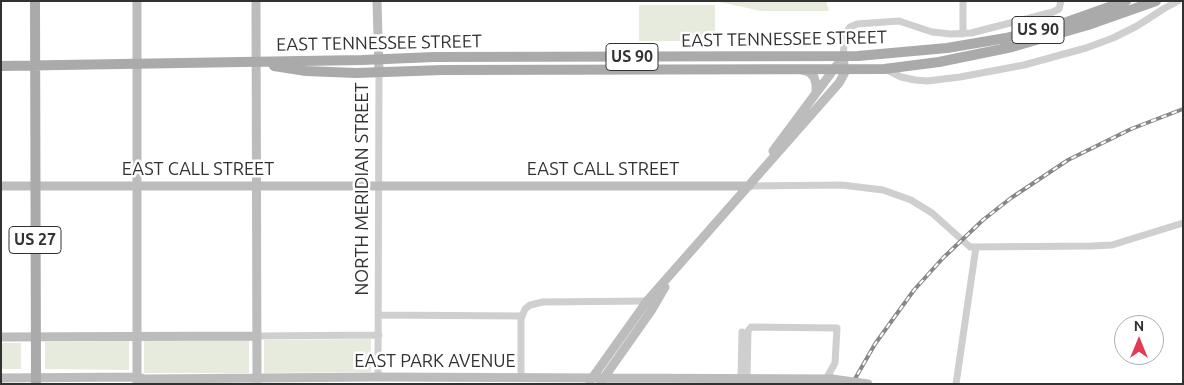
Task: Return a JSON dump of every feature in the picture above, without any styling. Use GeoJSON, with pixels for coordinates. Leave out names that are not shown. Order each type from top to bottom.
{"type":"FeatureCollection","features":[{"type":"Feature","properties":{"kind":"main road","name":"US 27"},"geometry":{"type":"LineString","coordinates":[[35,1],[36,381]]}},
{"type":"Feature","properties":{"kind":"main road","name":"EAST TENNESSEE STREET"},"geometry":{"type":"LineString","coordinates":[[1,66],[484,57],[843,57],[924,51],[995,40],[1064,23],[1126,1]]}},
{"type":"Feature","properties":{"kind":"main road","name":"EAST TENNESSEE STREET"},"geometry":{"type":"LineString","coordinates":[[256,62],[306,71],[379,72],[484,70],[845,70],[884,68],[939,62],[1012,47],[1088,25],[1156,1]]}},
{"type":"Feature","properties":{"kind":"main road"},"geometry":{"type":"LineString","coordinates":[[484,57],[484,70]]}},
{"type":"Feature","properties":{"kind":"main road"},"geometry":{"type":"LineString","coordinates":[[622,57],[622,70]]}},
{"type":"Feature","properties":{"kind":"street"},"geometry":{"type":"LineString","coordinates":[[137,1],[137,380]]}},
{"type":"Feature","properties":{"kind":"street"},"geometry":{"type":"LineString","coordinates":[[256,1],[257,381]]}},
{"type":"Feature","properties":{"kind":"street","name":"NORTH MERIDIAN STREET"},"geometry":{"type":"LineString","coordinates":[[376,379],[378,335],[379,72],[377,1]]}},
{"type":"Feature","properties":{"kind":"street"},"geometry":{"type":"LineString","coordinates":[[963,1],[963,34]]}},
{"type":"Feature","properties":{"kind":"street"},"geometry":{"type":"LineString","coordinates":[[596,381],[647,301],[673,274],[720,216],[843,78],[845,70],[843,57],[845,34],[850,27],[857,24],[900,22],[932,32],[963,34],[978,32],[1053,12],[1059,9],[1061,1]]}},
{"type":"Feature","properties":{"kind":"street","name":"EAST TENNESSEE STREET"},"geometry":{"type":"LineString","coordinates":[[884,68],[901,77],[927,81],[1024,65],[1086,48],[1113,38],[1137,26],[1168,4],[1178,1]]}},
{"type":"Feature","properties":{"kind":"street"},"geometry":{"type":"LineString","coordinates":[[748,186],[843,57]]}},
{"type":"Feature","properties":{"kind":"street"},"geometry":{"type":"LineString","coordinates":[[802,70],[811,74],[815,80],[815,93]]}},
{"type":"Feature","properties":{"kind":"street","name":"EAST CALL STREET"},"geometry":{"type":"LineString","coordinates":[[1,186],[842,185],[883,190],[911,200],[932,213],[970,246],[976,246]]}},
{"type":"Feature","properties":{"kind":"street"},"geometry":{"type":"LineString","coordinates":[[956,384],[976,246],[1112,245],[1183,223]]}},
{"type":"Feature","properties":{"kind":"street"},"geometry":{"type":"LineString","coordinates":[[596,381],[651,311],[673,274]]}},
{"type":"Feature","properties":{"kind":"street"},"geometry":{"type":"LineString","coordinates":[[521,378],[522,316],[525,309],[530,305],[542,302],[647,301]]}},
{"type":"Feature","properties":{"kind":"street"},"geometry":{"type":"LineString","coordinates":[[378,315],[522,316]]}},
{"type":"Feature","properties":{"kind":"street"},"geometry":{"type":"LineString","coordinates":[[744,379],[748,331],[751,328],[837,328],[835,363],[829,379]]}},
{"type":"Feature","properties":{"kind":"street"},"geometry":{"type":"LineString","coordinates":[[742,332],[744,379]]}},
{"type":"Feature","properties":{"kind":"street","name":"EAST PARK AVENUE"},"geometry":{"type":"LineString","coordinates":[[1,337],[378,335]]}},
{"type":"Feature","properties":{"kind":"street","name":"EAST PARK AVENUE"},"geometry":{"type":"LineString","coordinates":[[1,378],[36,381],[521,378],[596,381],[744,379],[779,381],[829,379],[868,384]]}},
{"type":"Feature","properties":{"kind":"shaded area"},"geometry":{"type":"Polygon","coordinates":[[[715,1],[826,1],[829,11],[761,11],[715,1]]]}},
{"type":"Feature","properties":{"kind":"shaded area"},"geometry":{"type":"Polygon","coordinates":[[[639,5],[715,5],[715,41],[639,41],[639,5]]]}},
{"type":"Feature","properties":{"kind":"shaded area"},"geometry":{"type":"Polygon","coordinates":[[[249,338],[249,373],[144,373],[144,340],[249,338]]]}},
{"type":"Feature","properties":{"kind":"shaded area"},"geometry":{"type":"Polygon","coordinates":[[[371,339],[371,372],[264,373],[264,340],[371,339]]]}},
{"type":"Feature","properties":{"kind":"shaded area"},"geometry":{"type":"Polygon","coordinates":[[[129,341],[129,370],[45,369],[45,342],[129,341]]]}},
{"type":"Feature","properties":{"kind":"shaded area"},"geometry":{"type":"Polygon","coordinates":[[[1,343],[21,343],[21,369],[1,369],[1,343]]]}},
{"type":"Feature","properties":{"kind":"railway"},"geometry":{"type":"LineString","coordinates":[[852,384],[875,344],[914,290],[943,258],[983,220],[1011,198],[1068,160],[1131,129],[1183,109]]}}]}
